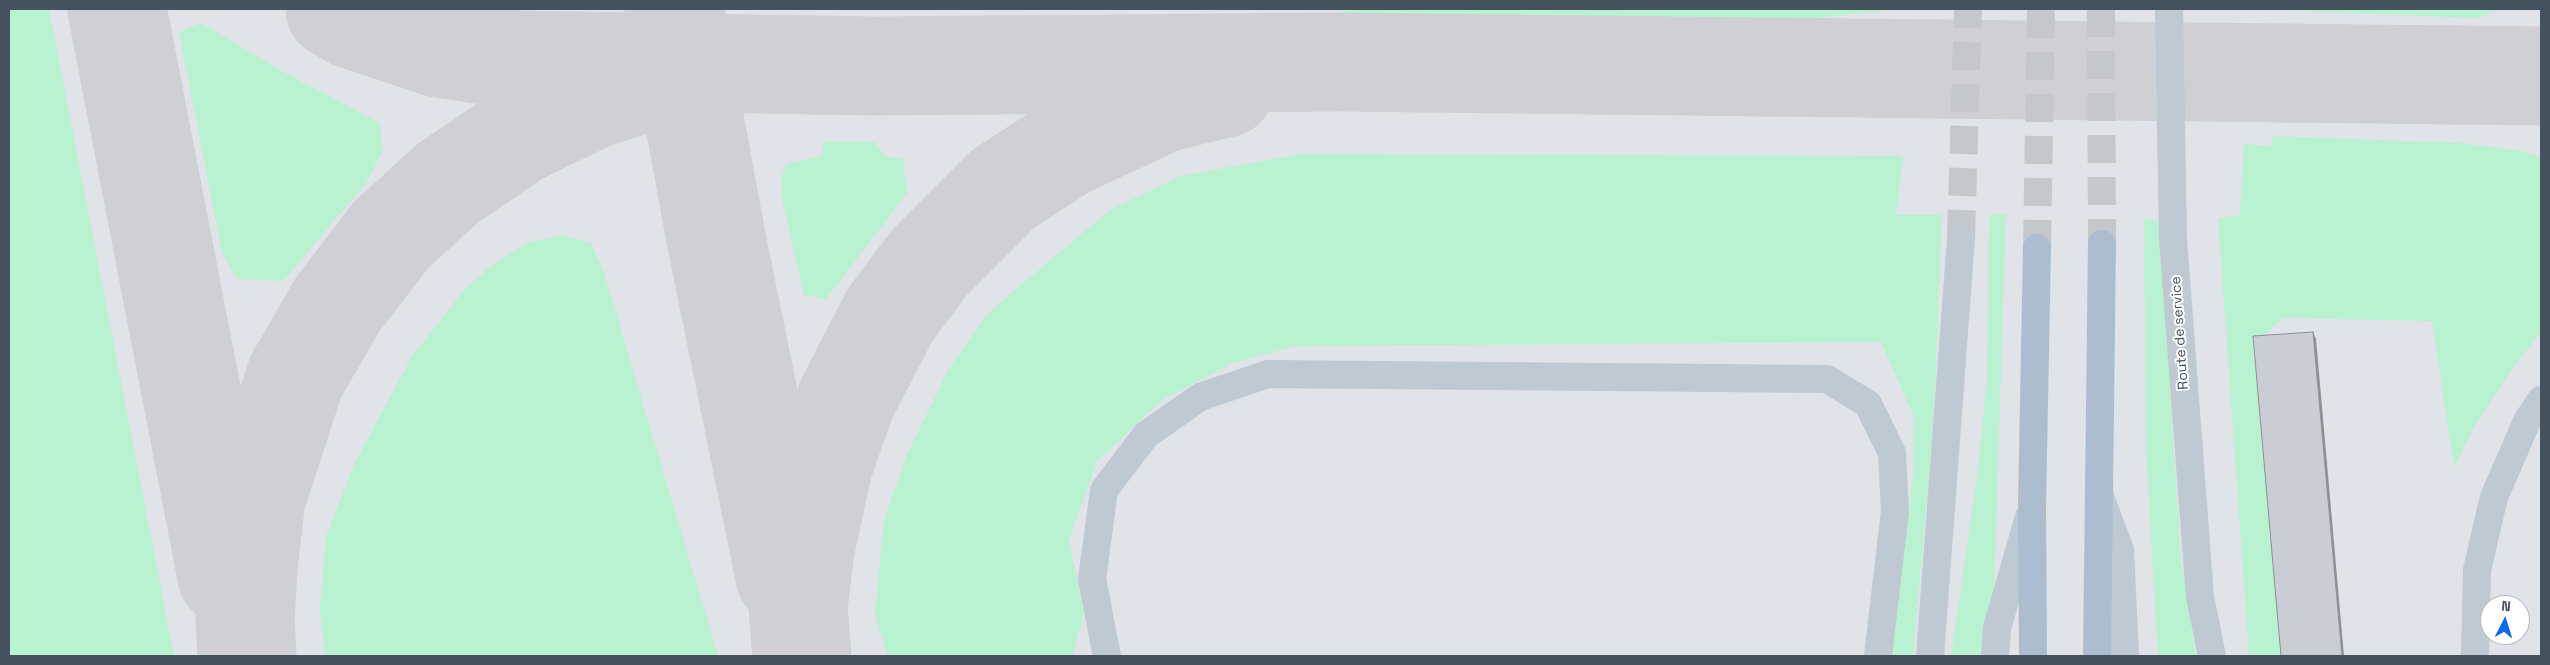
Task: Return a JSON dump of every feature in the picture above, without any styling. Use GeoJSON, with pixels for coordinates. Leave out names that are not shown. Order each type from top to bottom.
{"type":"FeatureCollection","features":[{"type":"Feature","properties":{"kind":"main road"},"geometry":{"type":"LineString","coordinates":[[2097,656],[2102,244]]}},
{"type":"Feature","properties":{"kind":"main road"},"geometry":{"type":"LineString","coordinates":[[2033,656],[2032,506],[2037,248]]}},
{"type":"Feature","properties":{"kind":"street","name":"Route de service"},"geometry":{"type":"LineString","coordinates":[[2169,9],[2173,238],[2200,597],[2212,656]]}},
{"type":"Feature","properties":{"kind":"street"},"geometry":{"type":"LineString","coordinates":[[1930,656],[1960,238]]}},
{"type":"Feature","properties":{"kind":"street"},"geometry":{"type":"LineString","coordinates":[[1108,656],[1092,580],[1104,490],[1146,435],[1200,397],[1268,374],[1827,379],[1868,404],[1892,453],[1895,512],[1878,656]]}},
{"type":"Feature","properties":{"kind":"street"},"geometry":{"type":"LineString","coordinates":[[2475,656],[2477,570],[2494,498],[2527,421],[2541,400]]}},
{"type":"Feature","properties":{"kind":"street"},"geometry":{"type":"LineString","coordinates":[[2099,493],[2120,550],[2126,656]]}},
{"type":"Feature","properties":{"kind":"street"},"geometry":{"type":"LineString","coordinates":[[1995,656],[1997,628],[2032,506]]}},
{"type":"Feature","properties":{"kind":"shaded area"},"geometry":{"type":"Polygon","coordinates":[[[9,9],[2541,9],[2541,656],[9,656],[9,9]]]}},
{"type":"Feature","properties":{"kind":"green space"},"geometry":{"type":"Polygon","coordinates":[[[9,9],[49,9],[174,656],[9,656],[9,9]]]}},
{"type":"Feature","properties":{"kind":"green space"},"geometry":{"type":"Polygon","coordinates":[[[1342,9],[1900,9],[1382,63],[1341,14],[1342,9]]]}},
{"type":"Feature","properties":{"kind":"green space"},"geometry":{"type":"Polygon","coordinates":[[[2255,9],[2501,9],[2476,18],[2255,9]]]}},
{"type":"Feature","properties":{"kind":"green space"},"geometry":{"type":"Polygon","coordinates":[[[201,23],[285,73],[380,123],[382,151],[366,183],[283,281],[237,279],[222,252],[179,32],[201,23]]]}},
{"type":"Feature","properties":{"kind":"green space"},"geometry":{"type":"Polygon","coordinates":[[[2273,136],[2459,143],[2522,151],[2541,157],[2541,332],[2514,366],[2476,424],[2454,467],[2432,321],[2283,318],[2256,343],[2283,656],[2249,656],[2218,218],[2240,215],[2244,144],[2272,146],[2273,136]]]}},
{"type":"Feature","properties":{"kind":"green space"},"geometry":{"type":"Polygon","coordinates":[[[824,142],[875,142],[885,156],[903,159],[907,193],[826,299],[804,295],[782,198],[781,178],[787,164],[822,156],[824,142]]]}},
{"type":"Feature","properties":{"kind":"green space"},"geometry":{"type":"Polygon","coordinates":[[[1300,154],[1903,156],[1896,215],[1942,215],[1934,416],[1913,656],[1890,656],[1913,477],[1914,417],[1881,342],[1296,346],[1235,362],[1163,399],[1097,461],[1069,540],[1084,612],[1072,656],[888,656],[875,614],[884,520],[907,455],[948,370],[989,312],[1110,210],[1181,176],[1300,154]]]}},
{"type":"Feature","properties":{"kind":"green space"},"geometry":{"type":"Polygon","coordinates":[[[2006,214],[1992,656],[1951,656],[1977,477],[1987,380],[1989,215],[2006,214]]]}},
{"type":"Feature","properties":{"kind":"green space"},"geometry":{"type":"Polygon","coordinates":[[[2144,219],[2160,220],[2180,552],[2196,656],[2158,656],[2146,451],[2144,219]]]}},
{"type":"Feature","properties":{"kind":"green space"},"geometry":{"type":"Polygon","coordinates":[[[563,235],[591,243],[604,273],[718,656],[325,656],[320,610],[326,536],[354,465],[411,358],[464,290],[494,263],[530,242],[563,235]]]}},
{"type":"Feature","properties":{"kind":"building"},"geometry":{"type":"Polygon","coordinates":[[[2313,332],[2342,656],[2281,656],[2253,336],[2313,332]]]}},
{"type":"Feature","properties":{"kind":"taxiway"},"geometry":{"type":"LineString","coordinates":[[117,9],[227,576]]}},
{"type":"Feature","properties":{"kind":"taxiway"},"geometry":{"type":"LineString","coordinates":[[335,9],[352,19],[439,48],[518,60],[874,66],[1338,62],[2541,76]]}},
{"type":"Feature","properties":{"kind":"taxiway"},"geometry":{"type":"LineString","coordinates":[[674,9],[716,238],[785,576]]}},
{"type":"Feature","properties":{"kind":"taxiway"},"geometry":{"type":"LineString","coordinates":[[247,656],[245,621],[248,568],[256,498],[296,376],[338,304],[391,235],[448,183],[519,135],[593,99],[658,79]]}},
{"type":"Feature","properties":{"kind":"taxiway"},"geometry":{"type":"LineString","coordinates":[[802,656],[798,607],[805,549],[823,466],[846,400],[890,315],[929,263],[1003,189],[1066,148],[1163,103],[1225,88]]}},
{"type":"Feature","properties":{"kind":"tunnel"},"geometry":{"type":"LineString","coordinates":[[1961,238],[1968,9]]}},
{"type":"Feature","properties":{"kind":"tunnel"},"geometry":{"type":"LineString","coordinates":[[2037,248],[2041,9]]}},
{"type":"Feature","properties":{"kind":"tunnel"},"geometry":{"type":"LineString","coordinates":[[2101,9],[2102,244]]}}]}
